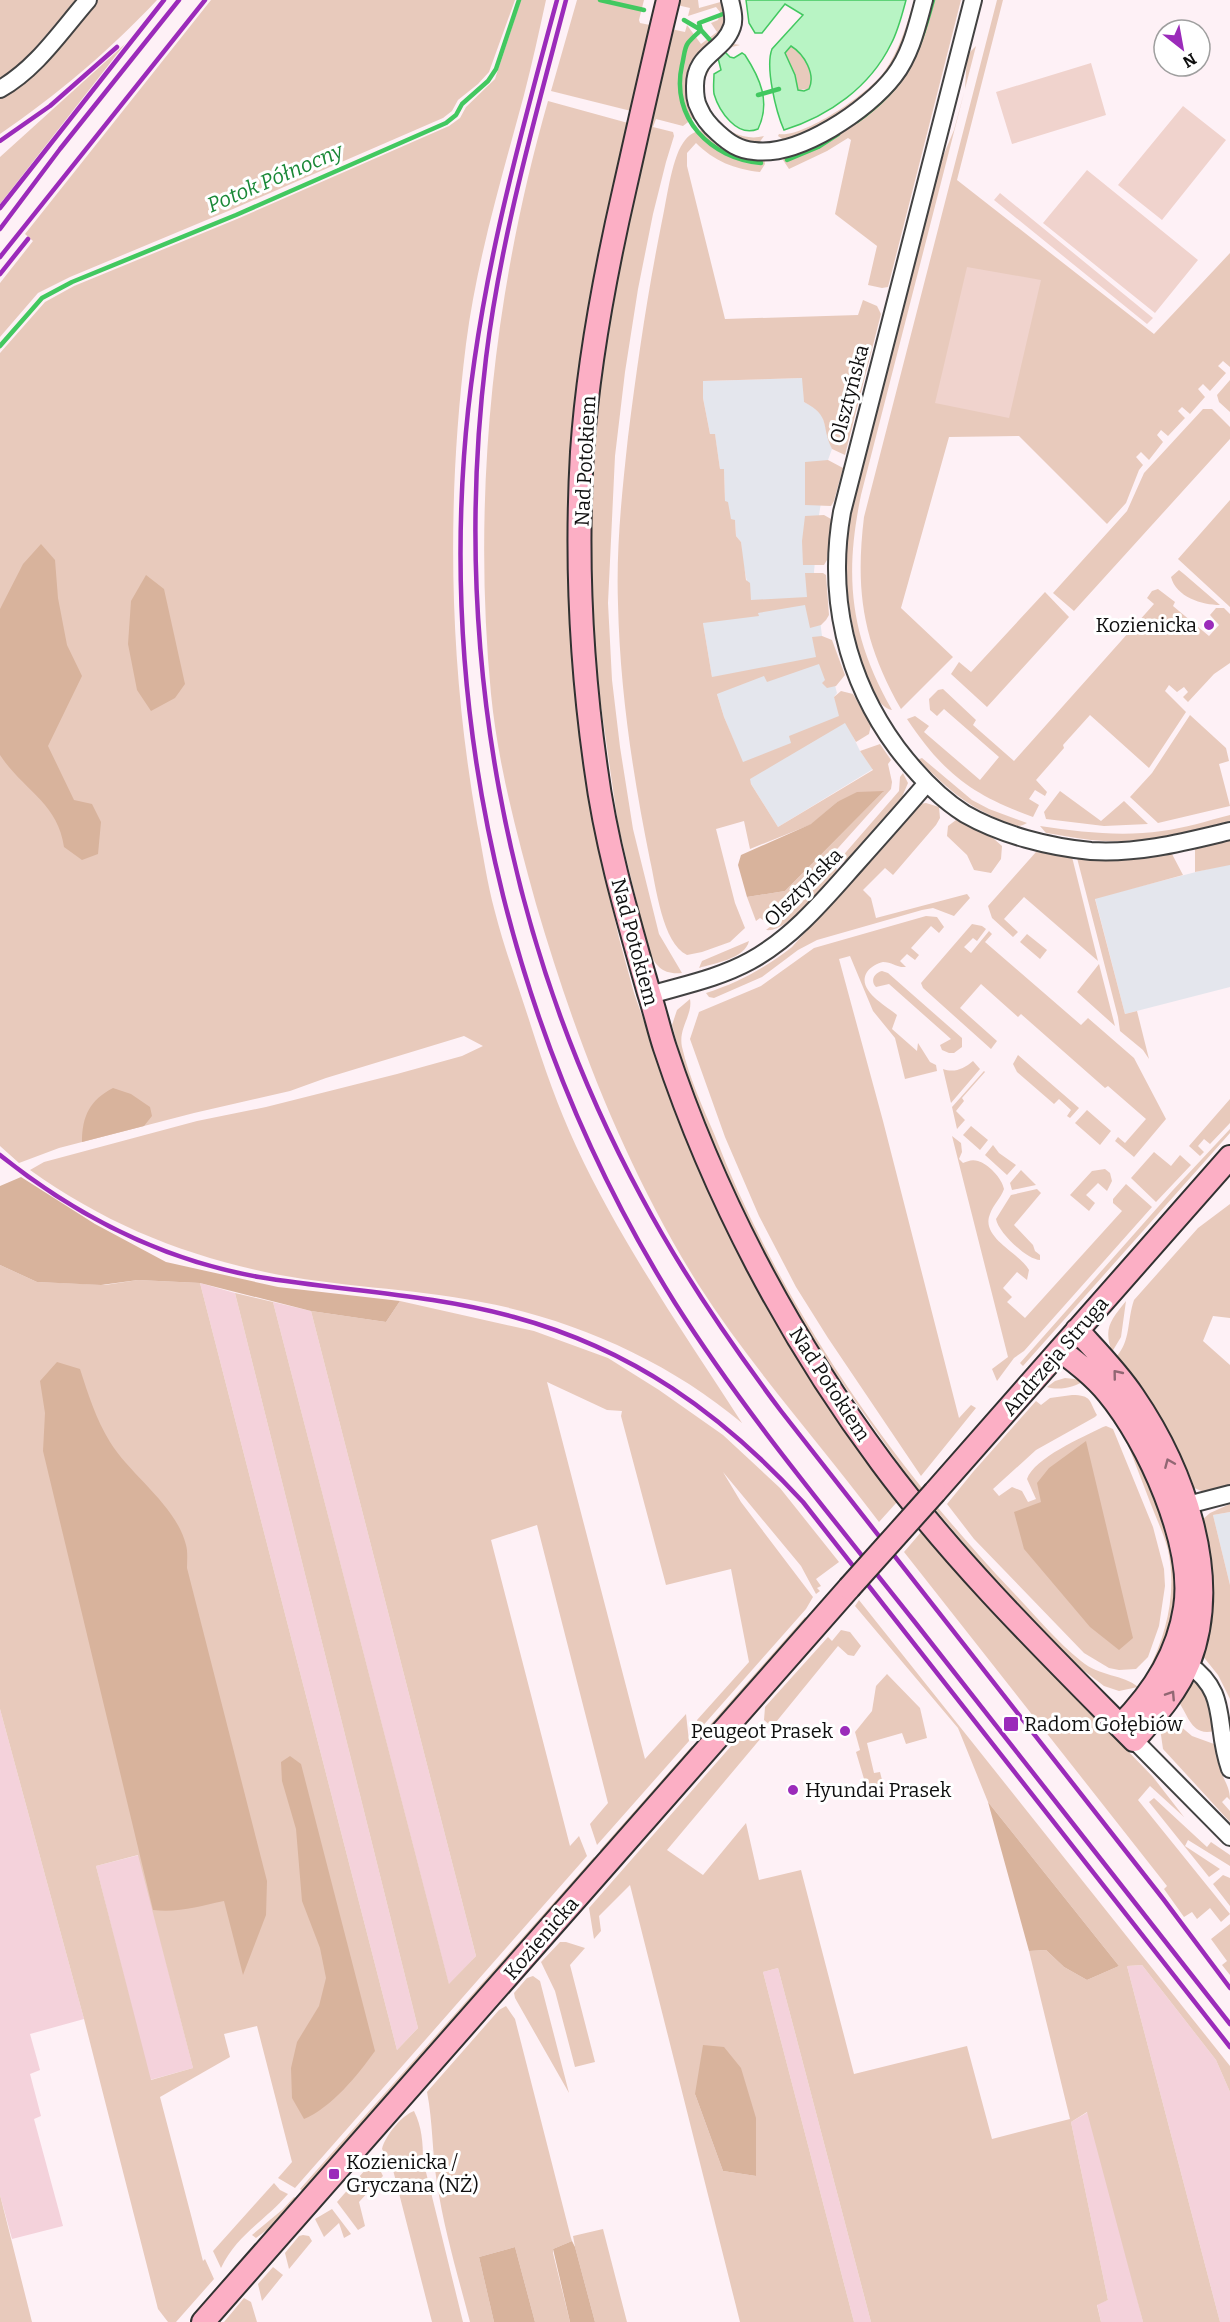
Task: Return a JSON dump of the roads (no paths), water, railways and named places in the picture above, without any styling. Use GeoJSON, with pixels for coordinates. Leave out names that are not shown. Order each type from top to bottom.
{"type":"FeatureCollection","features":[{"type":"Feature","properties":{"kind":"main road","name":"Nad Potokiem"},"geometry":{"type":"LineString","coordinates":[[668,0],[603,286],[582,454],[580,532],[586,681],[596,771],[615,869],[667,1055],[689,1115],[760,1268],[803,1345],[885,1467],[961,1561],[1021,1626],[1127,1733]]}},
{"type":"Feature","properties":{"kind":"main road","name":"Andrzeja Struga"},"geometry":{"type":"LineString","coordinates":[[880,1554],[1230,1157]]}},
{"type":"Feature","properties":{"kind":"main road"},"geometry":{"type":"LineString","coordinates":[[1077,1330],[1114,1371],[1139,1406],[1159,1440],[1178,1507],[1185,1563],[1184,1613],[1175,1648],[1127,1733]]}},
{"type":"Feature","properties":{"kind":"main road"},"geometry":{"type":"LineString","coordinates":[[1060,1350],[1092,1376],[1126,1417],[1178,1507],[1198,1547],[1202,1575],[1200,1624],[1188,1664],[1166,1702],[1127,1733]]}},
{"type":"Feature","properties":{"kind":"main road","name":"Kozienicka"},"geometry":{"type":"LineString","coordinates":[[203,2322],[880,1554]]}},
{"type":"Feature","properties":{"kind":"street"},"geometry":{"type":"LineString","coordinates":[[0,89],[22,73],[39,56],[88,0]]}},
{"type":"Feature","properties":{"kind":"street"},"geometry":{"type":"LineString","coordinates":[[730,0],[732,29],[701,62],[695,80],[695,94],[698,107],[711,127],[734,146],[760,152],[790,146],[812,137],[847,118],[875,96],[896,74],[904,60],[924,0]]}},
{"type":"Feature","properties":{"kind":"street","name":"Olsztyńska"},"geometry":{"type":"LineString","coordinates":[[973,0],[847,486],[837,539],[838,606],[853,667],[884,730],[927,783],[943,798],[980,822],[1028,839],[1064,847],[1098,851],[1135,850],[1182,843],[1230,831]]}},
{"type":"Feature","properties":{"kind":"street","name":"Olsztyńska"},"geometry":{"type":"LineString","coordinates":[[650,995],[737,968],[766,952],[783,939],[826,898],[927,783]]}},
{"type":"Feature","properties":{"kind":"street"},"geometry":{"type":"LineString","coordinates":[[1178,1507],[1230,1494]]}},
{"type":"Feature","properties":{"kind":"street"},"geometry":{"type":"LineString","coordinates":[[1188,1664],[1209,1677],[1221,1696],[1224,1708],[1226,1755],[1230,1769]]}},
{"type":"Feature","properties":{"kind":"street"},"geometry":{"type":"LineString","coordinates":[[1127,1733],[1230,1837]]}},
{"type":"Feature","properties":{"kind":"waterway","name":"Potok Północny"},"geometry":{"type":"LineString","coordinates":[[0,346],[42,298],[72,282],[236,215],[446,123],[456,115],[462,104],[488,81],[496,69],[519,0]]}},
{"type":"Feature","properties":{"kind":"waterway","name":"Potok Północny"},"geometry":{"type":"LineString","coordinates":[[600,0],[644,10]]}},
{"type":"Feature","properties":{"kind":"waterway"},"geometry":{"type":"LineString","coordinates":[[857,121],[887,95],[908,68],[922,38],[933,0]]}},
{"type":"Feature","properties":{"kind":"waterway"},"geometry":{"type":"LineString","coordinates":[[723,14],[699,23],[701,30],[687,45],[680,84],[682,102],[698,132],[711,144],[743,160],[761,163]]}},
{"type":"Feature","properties":{"kind":"waterway","name":"Potok Północny"},"geometry":{"type":"LineString","coordinates":[[684,20],[701,30],[710,40]]}},
{"type":"Feature","properties":{"kind":"waterway","name":"Potok Północny"},"geometry":{"type":"LineString","coordinates":[[758,95],[779,89]]}},
{"type":"Feature","properties":{"kind":"waterway"},"geometry":{"type":"LineString","coordinates":[[787,160],[818,147],[838,134]]}},
{"type":"Feature","properties":{"kind":"railway"},"geometry":{"type":"LineString","coordinates":[[0,208],[164,0]]}},
{"type":"Feature","properties":{"kind":"railway"},"geometry":{"type":"LineString","coordinates":[[0,229],[60,149],[179,0]]}},
{"type":"Feature","properties":{"kind":"railway"},"geometry":{"type":"LineString","coordinates":[[0,257],[205,0]]}},
{"type":"Feature","properties":{"kind":"railway"},"geometry":{"type":"LineString","coordinates":[[557,0],[512,169],[477,340],[464,456],[461,567],[466,677],[480,787],[503,896],[534,1003],[573,1107],[620,1207],[702,1345],[790,1465],[1230,2024]]}},
{"type":"Feature","properties":{"kind":"railway"},"geometry":{"type":"LineString","coordinates":[[566,0],[531,133],[500,267],[486,358],[477,466],[476,574],[484,682],[499,790],[523,896],[554,999],[594,1100],[642,1198],[673,1253],[743,1360],[1230,1988]]}},
{"type":"Feature","properties":{"kind":"railway"},"geometry":{"type":"LineString","coordinates":[[0,141],[50,106],[117,47]]}},
{"type":"Feature","properties":{"kind":"railway"},"geometry":{"type":"LineString","coordinates":[[0,274],[28,239]]}},
{"type":"Feature","properties":{"kind":"railway"},"geometry":{"type":"LineString","coordinates":[[0,1155],[59,1197],[122,1232],[155,1247],[223,1269],[259,1277],[451,1303],[514,1317],[557,1330],[636,1366],[707,1413],[740,1440],[803,1502],[1230,2047]]}},
{"type":"Feature","properties":{"kind":"place","name":"Kozienicka"},"geometry":{"type":"Point","coordinates":[1209,625]}},
{"type":"Feature","properties":{"kind":"place","name":"Radom Gołębiów"},"geometry":{"type":"Point","coordinates":[1011,1724]}},
{"type":"Feature","properties":{"kind":"place","name":"Peugeot Prasek"},"geometry":{"type":"Point","coordinates":[845,1731]}},
{"type":"Feature","properties":{"kind":"place","name":"Hyundai Prasek"},"geometry":{"type":"Point","coordinates":[793,1790]}},
{"type":"Feature","properties":{"kind":"place","name":"Kozienicka / Gryczana (NŻ)"},"geometry":{"type":"Point","coordinates":[334,2174]}}]}
